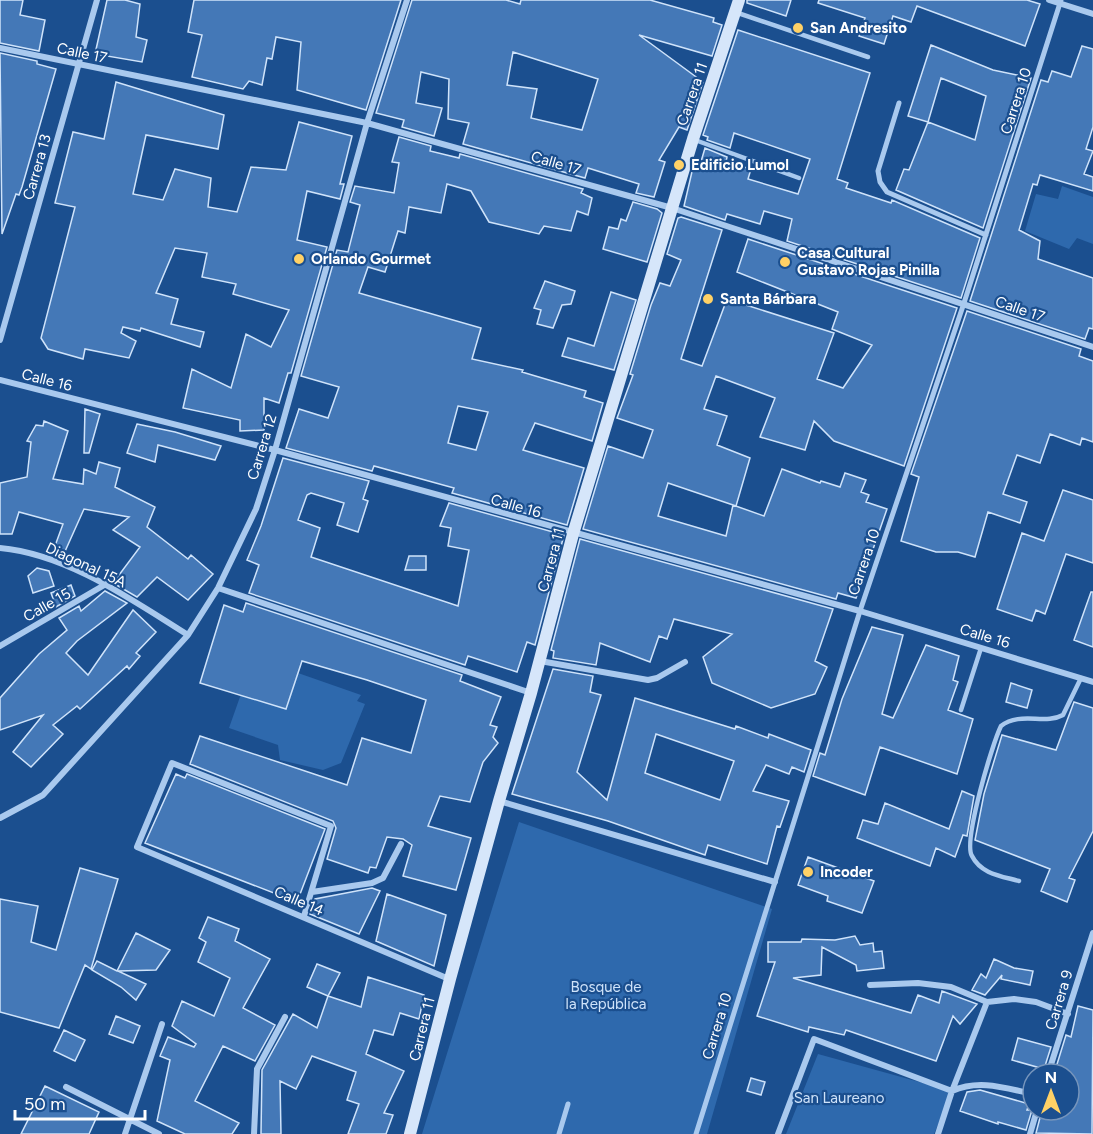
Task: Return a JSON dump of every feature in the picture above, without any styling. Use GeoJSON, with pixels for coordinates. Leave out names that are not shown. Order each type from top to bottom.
{"type":"FeatureCollection","features":[{"type":"Feature","properties":{"kind":"main road","name":"Carrera 11"},"geometry":{"type":"LineString","coordinates":[[412,1134],[450,979],[498,801],[540,661],[573,534],[693,139],[737,6]]}},
{"type":"Feature","properties":{"kind":"street","name":"Carrera 13"},"geometry":{"type":"LineString","coordinates":[[0,340],[97,0]]}},
{"type":"Feature","properties":{"kind":"street","name":"Carrera 12"},"geometry":{"type":"LineString","coordinates":[[1,815],[43,795],[188,635],[218,588],[256,509],[275,450],[367,123],[407,0]]}},
{"type":"Feature","properties":{"kind":"street"},"geometry":{"type":"LineString","coordinates":[[1049,0],[1093,14]]}},
{"type":"Feature","properties":{"kind":"street","name":"Carrera 10"},"geometry":{"type":"LineString","coordinates":[[696,1134],[860,611],[964,303],[1061,2]]}},
{"type":"Feature","properties":{"kind":"street","name":"Calle 17"},"geometry":{"type":"LineString","coordinates":[[0,48],[367,123],[672,208],[1093,346]]}},
{"type":"Feature","properties":{"kind":"street"},"geometry":{"type":"LineString","coordinates":[[899,103],[878,171],[880,182],[887,192],[986,235]]}},
{"type":"Feature","properties":{"kind":"street","name":"Calle 16"},"geometry":{"type":"LineString","coordinates":[[0,380],[275,450],[573,534],[860,611],[1093,682]]}},
{"type":"Feature","properties":{"kind":"street","name":"Diagonal 15A"},"geometry":{"type":"LineString","coordinates":[[0,548],[24,550],[106,584],[188,635]]}},
{"type":"Feature","properties":{"kind":"street","name":"Calle 15"},"geometry":{"type":"LineString","coordinates":[[0,646],[106,584]]}},
{"type":"Feature","properties":{"kind":"street"},"geometry":{"type":"LineString","coordinates":[[218,588],[531,693]]}},
{"type":"Feature","properties":{"kind":"street"},"geometry":{"type":"LineString","coordinates":[[540,661],[648,680],[657,678],[684,662]]}},
{"type":"Feature","properties":{"kind":"street","name":"Calle 14"},"geometry":{"type":"LineString","coordinates":[[312,892],[331,826],[172,763],[137,847],[450,979]]}},
{"type":"Feature","properties":{"kind":"street"},"geometry":{"type":"LineString","coordinates":[[498,801],[775,882]]}},
{"type":"Feature","properties":{"kind":"street"},"geometry":{"type":"LineString","coordinates":[[304,916],[312,892],[372,883],[383,878],[400,844]]}},
{"type":"Feature","properties":{"kind":"street","name":"Carrera 9"},"geometry":{"type":"LineString","coordinates":[[1052,1062],[1093,933]]}},
{"type":"Feature","properties":{"kind":"street"},"geometry":{"type":"LineString","coordinates":[[870,985],[918,983],[951,987],[987,1002],[1014,999],[1036,1002],[1068,1014]]}},
{"type":"Feature","properties":{"kind":"street"},"geometry":{"type":"LineString","coordinates":[[938,1134],[952,1090],[987,1002]]}},
{"type":"Feature","properties":{"kind":"street"},"geometry":{"type":"LineString","coordinates":[[254,1134],[257,1069],[285,1017]]}},
{"type":"Feature","properties":{"kind":"street"},"geometry":{"type":"LineString","coordinates":[[125,1134],[162,1024]]}},
{"type":"Feature","properties":{"kind":"street"},"geometry":{"type":"LineString","coordinates":[[778,1134],[814,1039],[952,1090],[972,1084],[1021,1092]]}},
{"type":"Feature","properties":{"kind":"street"},"geometry":{"type":"LineString","coordinates":[[66,1087],[159,1134]]}},
{"type":"Feature","properties":{"kind":"street"},"geometry":{"type":"LineString","coordinates":[[559,1134],[568,1104]]}},
{"type":"Feature","properties":{"kind":"lane"},"geometry":{"type":"LineString","coordinates":[[737,6],[868,57]]}},
{"type":"Feature","properties":{"kind":"lane"},"geometry":{"type":"LineString","coordinates":[[693,139],[799,178]]}},
{"type":"Feature","properties":{"kind":"lane"},"geometry":{"type":"LineString","coordinates":[[961,710],[981,648]]}},
{"type":"Feature","properties":{"kind":"lane"},"geometry":{"type":"LineString","coordinates":[[1019,881],[990,873],[978,866],[969,851],[969,838],[986,773],[1001,726],[1020,718],[1058,718],[1064,715],[1081,678]]}},
{"type":"Feature","properties":{"kind":"green space"},"geometry":{"type":"Polygon","coordinates":[[[1062,186],[1093,197],[1093,244],[1077,238],[1069,249],[1025,231],[1036,194],[1058,199],[1062,186]]]}},
{"type":"Feature","properties":{"kind":"green space"},"geometry":{"type":"Polygon","coordinates":[[[298,673],[361,695],[357,701],[365,704],[341,763],[323,770],[280,760],[278,745],[229,728],[241,694],[286,709],[298,673]]]}},
{"type":"Feature","properties":{"kind":"green space","name":"Bosque de la República"},"geometry":{"type":"Polygon","coordinates":[[[519,822],[772,909],[707,1134],[422,1134],[519,822]]]}},
{"type":"Feature","properties":{"kind":"green space","name":"San Laureano"},"geometry":{"type":"Polygon","coordinates":[[[818,1054],[952,1091],[934,1134],[786,1134],[818,1054]]]}},
{"type":"Feature","properties":{"kind":"building"},"geometry":{"type":"Polygon","coordinates":[[[0,0],[23,0],[20,15],[45,20],[39,51],[0,43],[0,0]]]}},
{"type":"Feature","properties":{"kind":"building"},"geometry":{"type":"Polygon","coordinates":[[[107,0],[125,0],[140,4],[136,37],[147,40],[142,62],[95,54],[107,0]]]}},
{"type":"Feature","properties":{"kind":"building"},"geometry":{"type":"Polygon","coordinates":[[[194,0],[401,0],[366,110],[297,90],[301,42],[276,37],[272,59],[267,58],[262,85],[249,81],[243,89],[192,77],[202,35],[188,32],[194,0]]]}},
{"type":"Feature","properties":{"kind":"building"},"geometry":{"type":"Polygon","coordinates":[[[412,0],[506,0],[520,4],[521,0],[650,0],[714,18],[713,22],[722,25],[712,56],[639,35],[703,82],[687,130],[679,127],[659,160],[665,162],[654,197],[636,193],[639,184],[588,168],[585,178],[463,144],[469,123],[448,119],[449,79],[421,72],[416,103],[442,108],[434,136],[402,127],[404,120],[376,113],[412,0]],[[513,52],[507,85],[537,89],[531,118],[582,130],[598,79],[513,52]]]}},
{"type":"Feature","properties":{"kind":"building"},"geometry":{"type":"Polygon","coordinates":[[[747,0],[791,0],[786,16],[747,3],[747,0]]]}},
{"type":"Feature","properties":{"kind":"building"},"geometry":{"type":"Polygon","coordinates":[[[819,0],[1027,0],[1040,4],[1025,46],[917,6],[911,22],[893,16],[884,44],[859,36],[865,18],[818,3],[819,0]]]}},
{"type":"Feature","properties":{"kind":"building"},"geometry":{"type":"Polygon","coordinates":[[[738,30],[870,73],[837,179],[848,183],[846,188],[891,203],[892,200],[980,238],[961,298],[787,241],[792,219],[764,211],[760,224],[727,214],[725,220],[684,206],[694,163],[700,165],[705,148],[727,157],[726,162],[751,169],[748,179],[798,194],[810,159],[734,133],[730,148],[707,140],[708,137],[703,135],[738,30]]]}},
{"type":"Feature","properties":{"kind":"building"},"geometry":{"type":"Polygon","coordinates":[[[931,45],[993,70],[1031,78],[983,228],[896,190],[904,169],[909,170],[928,122],[908,116],[931,45]],[[941,78],[928,122],[975,140],[986,96],[941,78]]]}},
{"type":"Feature","properties":{"kind":"building"},"geometry":{"type":"Polygon","coordinates":[[[1082,46],[1093,49],[1093,127],[1086,149],[1093,151],[1084,174],[1093,177],[1093,191],[1040,175],[1037,185],[1033,184],[1019,230],[1040,241],[1038,259],[1093,278],[1093,329],[1089,328],[1085,339],[970,301],[1041,80],[1048,82],[1052,71],[1071,77],[1082,46]]]}},
{"type":"Feature","properties":{"kind":"building"},"geometry":{"type":"Polygon","coordinates":[[[0,53],[37,61],[37,64],[56,69],[22,187],[19,195],[16,194],[2,234],[0,53]]]}},
{"type":"Feature","properties":{"kind":"building"},"geometry":{"type":"Polygon","coordinates":[[[116,82],[224,115],[218,149],[146,135],[133,194],[163,200],[175,169],[211,178],[208,207],[237,212],[251,167],[286,170],[299,122],[352,136],[340,184],[344,184],[340,199],[307,191],[297,240],[327,247],[291,373],[288,373],[279,403],[264,398],[264,430],[240,431],[240,420],[183,408],[192,369],[231,388],[246,334],[271,347],[289,310],[233,294],[236,284],[202,277],[207,253],[175,248],[156,293],[178,299],[171,324],[204,332],[200,347],[141,328],[140,331],[123,327],[121,333],[136,341],[129,358],[85,349],[83,359],[48,349],[41,338],[75,207],[55,203],[73,132],[104,139],[116,82]]]}},
{"type":"Feature","properties":{"kind":"building"},"geometry":{"type":"Polygon","coordinates":[[[399,137],[431,146],[430,151],[459,158],[460,154],[583,189],[581,193],[592,198],[588,215],[577,211],[571,231],[544,226],[539,234],[489,222],[471,191],[447,184],[441,213],[409,207],[405,233],[398,231],[385,272],[368,267],[359,293],[481,328],[472,359],[523,370],[522,372],[586,391],[584,397],[603,403],[592,441],[535,423],[523,450],[584,468],[567,525],[452,493],[454,488],[374,466],[372,471],[286,448],[299,409],[328,418],[339,387],[301,376],[337,250],[348,252],[360,205],[350,202],[355,186],[394,193],[399,163],[392,162],[399,137]],[[458,406],[448,443],[476,450],[488,412],[458,406]]]}},
{"type":"Feature","properties":{"kind":"building"},"geometry":{"type":"Polygon","coordinates":[[[633,202],[657,209],[662,213],[647,262],[603,249],[609,227],[618,229],[621,219],[626,221],[633,202]]]}},
{"type":"Feature","properties":{"kind":"building"},"geometry":{"type":"Polygon","coordinates":[[[678,218],[722,230],[681,359],[702,366],[727,299],[834,333],[817,379],[843,388],[872,345],[832,329],[838,312],[737,272],[748,239],[957,308],[904,466],[834,441],[814,421],[805,450],[760,437],[775,398],[716,376],[704,409],[727,416],[717,445],[750,458],[736,506],[668,483],[658,516],[726,536],[733,505],[764,516],[782,469],[820,483],[821,481],[840,487],[845,473],[866,480],[861,492],[869,495],[866,502],[887,509],[856,598],[838,593],[836,599],[583,529],[608,446],[643,458],[653,430],[617,418],[633,375],[630,374],[651,305],[660,283],[670,286],[681,260],[667,254],[678,218]]]}},
{"type":"Feature","properties":{"kind":"building"},"geometry":{"type":"Polygon","coordinates":[[[545,281],[575,291],[571,304],[562,305],[553,328],[537,324],[541,310],[534,308],[545,281]]]}},
{"type":"Feature","properties":{"kind":"building"},"geometry":{"type":"Polygon","coordinates":[[[611,292],[636,300],[614,370],[562,356],[568,338],[594,346],[611,292]]]}},
{"type":"Feature","properties":{"kind":"building"},"geometry":{"type":"Polygon","coordinates":[[[967,311],[1081,349],[1079,356],[1093,361],[1093,442],[1082,438],[1080,445],[1050,434],[1040,463],[1017,455],[1003,494],[1027,502],[1020,523],[988,512],[975,557],[958,552],[936,552],[901,541],[919,477],[911,474],[967,311]]]}},
{"type":"Feature","properties":{"kind":"building"},"geometry":{"type":"Polygon","coordinates":[[[85,409],[100,414],[89,453],[84,453],[85,409]]]}},
{"type":"Feature","properties":{"kind":"building"},"geometry":{"type":"Polygon","coordinates":[[[44,421],[68,431],[53,479],[83,484],[84,469],[96,474],[99,462],[120,468],[115,487],[155,507],[147,527],[188,559],[191,555],[213,574],[188,600],[157,577],[137,597],[113,583],[140,547],[113,530],[129,517],[84,509],[62,558],[52,554],[63,524],[19,512],[12,534],[0,534],[0,483],[27,477],[31,442],[27,441],[36,425],[43,426],[44,421]]]}},
{"type":"Feature","properties":{"kind":"building"},"geometry":{"type":"Polygon","coordinates":[[[137,424],[175,432],[221,446],[215,460],[158,445],[155,462],[127,453],[137,424]]]}},
{"type":"Feature","properties":{"kind":"building"},"geometry":{"type":"Polygon","coordinates":[[[283,458],[369,481],[363,499],[368,501],[358,532],[337,525],[344,503],[311,493],[307,495],[298,520],[320,528],[311,557],[458,606],[469,550],[448,546],[451,528],[440,526],[449,503],[564,535],[535,645],[527,642],[517,672],[468,656],[465,665],[249,593],[259,565],[247,560],[261,526],[283,458]]]}},
{"type":"Feature","properties":{"kind":"building"},"geometry":{"type":"Polygon","coordinates":[[[1063,490],[1093,500],[1093,563],[1066,554],[1045,614],[1036,610],[1032,621],[997,609],[1022,533],[1044,541],[1063,490]]]}},
{"type":"Feature","properties":{"kind":"building"},"geometry":{"type":"Polygon","coordinates":[[[580,539],[833,609],[815,661],[827,667],[815,694],[771,708],[712,683],[703,657],[732,634],[674,619],[667,639],[659,636],[650,662],[600,643],[596,665],[553,658],[554,651],[551,650],[580,539]]]}},
{"type":"Feature","properties":{"kind":"building"},"geometry":{"type":"Polygon","coordinates":[[[409,556],[426,556],[426,570],[405,570],[409,556]]]}},
{"type":"Feature","properties":{"kind":"building"},"geometry":{"type":"Polygon","coordinates":[[[37,568],[49,571],[54,586],[33,593],[28,576],[37,568]]]}},
{"type":"Feature","properties":{"kind":"building"},"geometry":{"type":"Polygon","coordinates":[[[71,585],[75,596],[56,607],[51,593],[71,585]]]}},
{"type":"Feature","properties":{"kind":"building"},"geometry":{"type":"Polygon","coordinates":[[[105,591],[127,603],[77,641],[66,653],[88,675],[133,610],[156,632],[136,653],[140,656],[129,669],[127,666],[80,709],[77,706],[53,725],[63,734],[31,767],[13,752],[43,715],[0,730],[0,698],[39,654],[67,630],[59,618],[79,606],[81,611],[105,591]]]}},
{"type":"Feature","properties":{"kind":"building"},"geometry":{"type":"Polygon","coordinates":[[[1091,592],[1093,592],[1093,647],[1074,640],[1091,592]]]}},
{"type":"Feature","properties":{"kind":"building"},"geometry":{"type":"Polygon","coordinates":[[[246,603],[462,675],[460,681],[501,697],[490,725],[497,727],[493,737],[498,743],[483,762],[470,802],[440,796],[428,826],[471,838],[456,890],[403,876],[412,845],[403,839],[387,837],[376,868],[370,867],[368,873],[327,859],[336,828],[333,821],[190,764],[200,736],[347,785],[362,738],[411,753],[426,700],[367,680],[302,661],[286,709],[200,683],[224,605],[243,612],[246,603]]]}},
{"type":"Feature","properties":{"kind":"building"},"geometry":{"type":"Polygon","coordinates":[[[872,627],[903,635],[882,714],[893,718],[926,645],[959,656],[953,680],[958,682],[948,710],[973,719],[957,774],[880,747],[865,795],[813,776],[820,753],[825,755],[842,699],[872,627]]]}},
{"type":"Feature","properties":{"kind":"building"},"geometry":{"type":"Polygon","coordinates":[[[553,669],[593,676],[590,692],[601,695],[577,772],[607,800],[635,698],[735,729],[736,726],[768,738],[769,734],[811,750],[804,772],[792,767],[789,774],[766,765],[753,791],[789,801],[780,827],[777,826],[767,864],[708,845],[705,855],[608,821],[512,794],[553,669]],[[656,734],[645,773],[720,800],[734,761],[656,734]]]}},
{"type":"Feature","properties":{"kind":"building"},"geometry":{"type":"Polygon","coordinates":[[[1011,683],[1032,690],[1027,708],[1006,702],[1011,683]]]}},
{"type":"Feature","properties":{"kind":"building"},"geometry":{"type":"Polygon","coordinates":[[[1074,702],[1093,708],[1093,831],[1069,878],[1075,880],[1067,902],[1041,891],[1050,869],[975,840],[984,794],[1002,735],[1056,750],[1074,702]]]}},
{"type":"Feature","properties":{"kind":"building"},"geometry":{"type":"Polygon","coordinates":[[[176,774],[185,778],[187,774],[325,829],[297,902],[145,843],[176,774]]]}},
{"type":"Feature","properties":{"kind":"building"},"geometry":{"type":"Polygon","coordinates":[[[962,791],[974,796],[967,836],[963,835],[955,857],[936,848],[930,866],[857,838],[863,820],[878,824],[885,803],[949,829],[962,791]]]}},
{"type":"Feature","properties":{"kind":"building"},"geometry":{"type":"Polygon","coordinates":[[[808,857],[874,881],[862,913],[827,901],[828,896],[798,885],[808,857]]]}},
{"type":"Feature","properties":{"kind":"building"},"geometry":{"type":"Polygon","coordinates":[[[80,868],[118,879],[91,969],[85,965],[59,1028],[0,1012],[0,899],[38,906],[31,942],[56,950],[80,868]]]}},
{"type":"Feature","properties":{"kind":"building"},"geometry":{"type":"Polygon","coordinates":[[[372,888],[380,891],[359,934],[310,914],[315,899],[372,888]]]}},
{"type":"Feature","properties":{"kind":"building"},"geometry":{"type":"Polygon","coordinates":[[[387,894],[446,915],[434,966],[376,941],[387,894]]]}},
{"type":"Feature","properties":{"kind":"building"},"geometry":{"type":"Polygon","coordinates":[[[208,917],[239,929],[235,941],[270,959],[243,1008],[275,1025],[255,1061],[223,1046],[195,1101],[239,1123],[232,1134],[185,1134],[157,1121],[170,1060],[160,1056],[168,1037],[194,1047],[196,1044],[172,1026],[182,1001],[214,1016],[230,978],[198,962],[206,942],[199,938],[208,917]]]}},
{"type":"Feature","properties":{"kind":"building"},"geometry":{"type":"Polygon","coordinates":[[[136,933],[170,950],[156,970],[118,971],[146,984],[136,1000],[121,987],[92,970],[97,961],[117,971],[136,933]]]}},
{"type":"Feature","properties":{"kind":"building"},"geometry":{"type":"Polygon","coordinates":[[[855,936],[860,945],[873,943],[874,952],[882,951],[884,968],[857,971],[856,965],[822,947],[821,975],[793,978],[911,1013],[918,995],[939,1003],[942,991],[977,1004],[960,1024],[953,1016],[936,1061],[846,1030],[844,1035],[809,1027],[808,1032],[757,1016],[775,962],[768,962],[768,942],[801,942],[802,939],[835,940],[855,936]]]}},
{"type":"Feature","properties":{"kind":"building"},"geometry":{"type":"Polygon","coordinates":[[[994,959],[1014,968],[1033,971],[1030,985],[1001,979],[1002,975],[985,995],[972,990],[981,974],[986,978],[994,959]]]}},
{"type":"Feature","properties":{"kind":"building"},"geometry":{"type":"Polygon","coordinates":[[[317,964],[340,973],[328,996],[307,987],[317,964]]]}},
{"type":"Feature","properties":{"kind":"building"},"geometry":{"type":"Polygon","coordinates":[[[368,977],[424,995],[419,1019],[400,1013],[393,1035],[374,1030],[366,1054],[404,1071],[384,1113],[393,1115],[386,1134],[348,1134],[359,1104],[347,1100],[356,1072],[312,1056],[296,1089],[280,1081],[281,1134],[261,1134],[262,1070],[293,1014],[317,1028],[328,996],[361,1007],[368,977]]]}},
{"type":"Feature","properties":{"kind":"building"},"geometry":{"type":"Polygon","coordinates":[[[1078,1006],[1093,1010],[1092,1134],[1036,1133],[1039,1122],[1081,1122],[1081,1062],[1058,1062],[1066,1035],[1071,1037],[1078,1006]]]}},
{"type":"Feature","properties":{"kind":"building"},"geometry":{"type":"Polygon","coordinates":[[[116,1016],[140,1026],[133,1043],[109,1034],[116,1016]]]}},
{"type":"Feature","properties":{"kind":"building"},"geometry":{"type":"Polygon","coordinates":[[[64,1030],[85,1040],[75,1061],[54,1051],[64,1030]]]}},
{"type":"Feature","properties":{"kind":"building"},"geometry":{"type":"Polygon","coordinates":[[[1018,1038],[1051,1047],[1046,1062],[1021,1063],[1012,1060],[1018,1038]]]}},
{"type":"Feature","properties":{"kind":"building"},"geometry":{"type":"Polygon","coordinates":[[[751,1078],[765,1082],[761,1095],[747,1091],[751,1078]]]}},
{"type":"Feature","properties":{"kind":"building"},"geometry":{"type":"Polygon","coordinates":[[[45,1086],[99,1112],[89,1134],[21,1134],[45,1086]]]}},
{"type":"Feature","properties":{"kind":"building"},"geometry":{"type":"Polygon","coordinates":[[[980,1090],[1021,1102],[1021,1122],[1028,1122],[1026,1130],[998,1122],[998,1124],[960,1111],[967,1092],[980,1090]]]}},
{"type":"Feature","properties":{"kind":"place","name":"San Andresito"},"geometry":{"type":"Point","coordinates":[798,28]}},
{"type":"Feature","properties":{"kind":"place","name":"Edificio Lumol"},"geometry":{"type":"Point","coordinates":[679,165]}},
{"type":"Feature","properties":{"kind":"place","name":"Orlando Gourmet"},"geometry":{"type":"Point","coordinates":[299,259]}},
{"type":"Feature","properties":{"kind":"place","name":"Casa Cultural Gustavo Rojas Pinilla"},"geometry":{"type":"Point","coordinates":[785,262]}},
{"type":"Feature","properties":{"kind":"place","name":"Santa Bárbara"},"geometry":{"type":"Point","coordinates":[708,299]}},
{"type":"Feature","properties":{"kind":"place","name":"Incoder"},"geometry":{"type":"Point","coordinates":[808,872]}}]}
